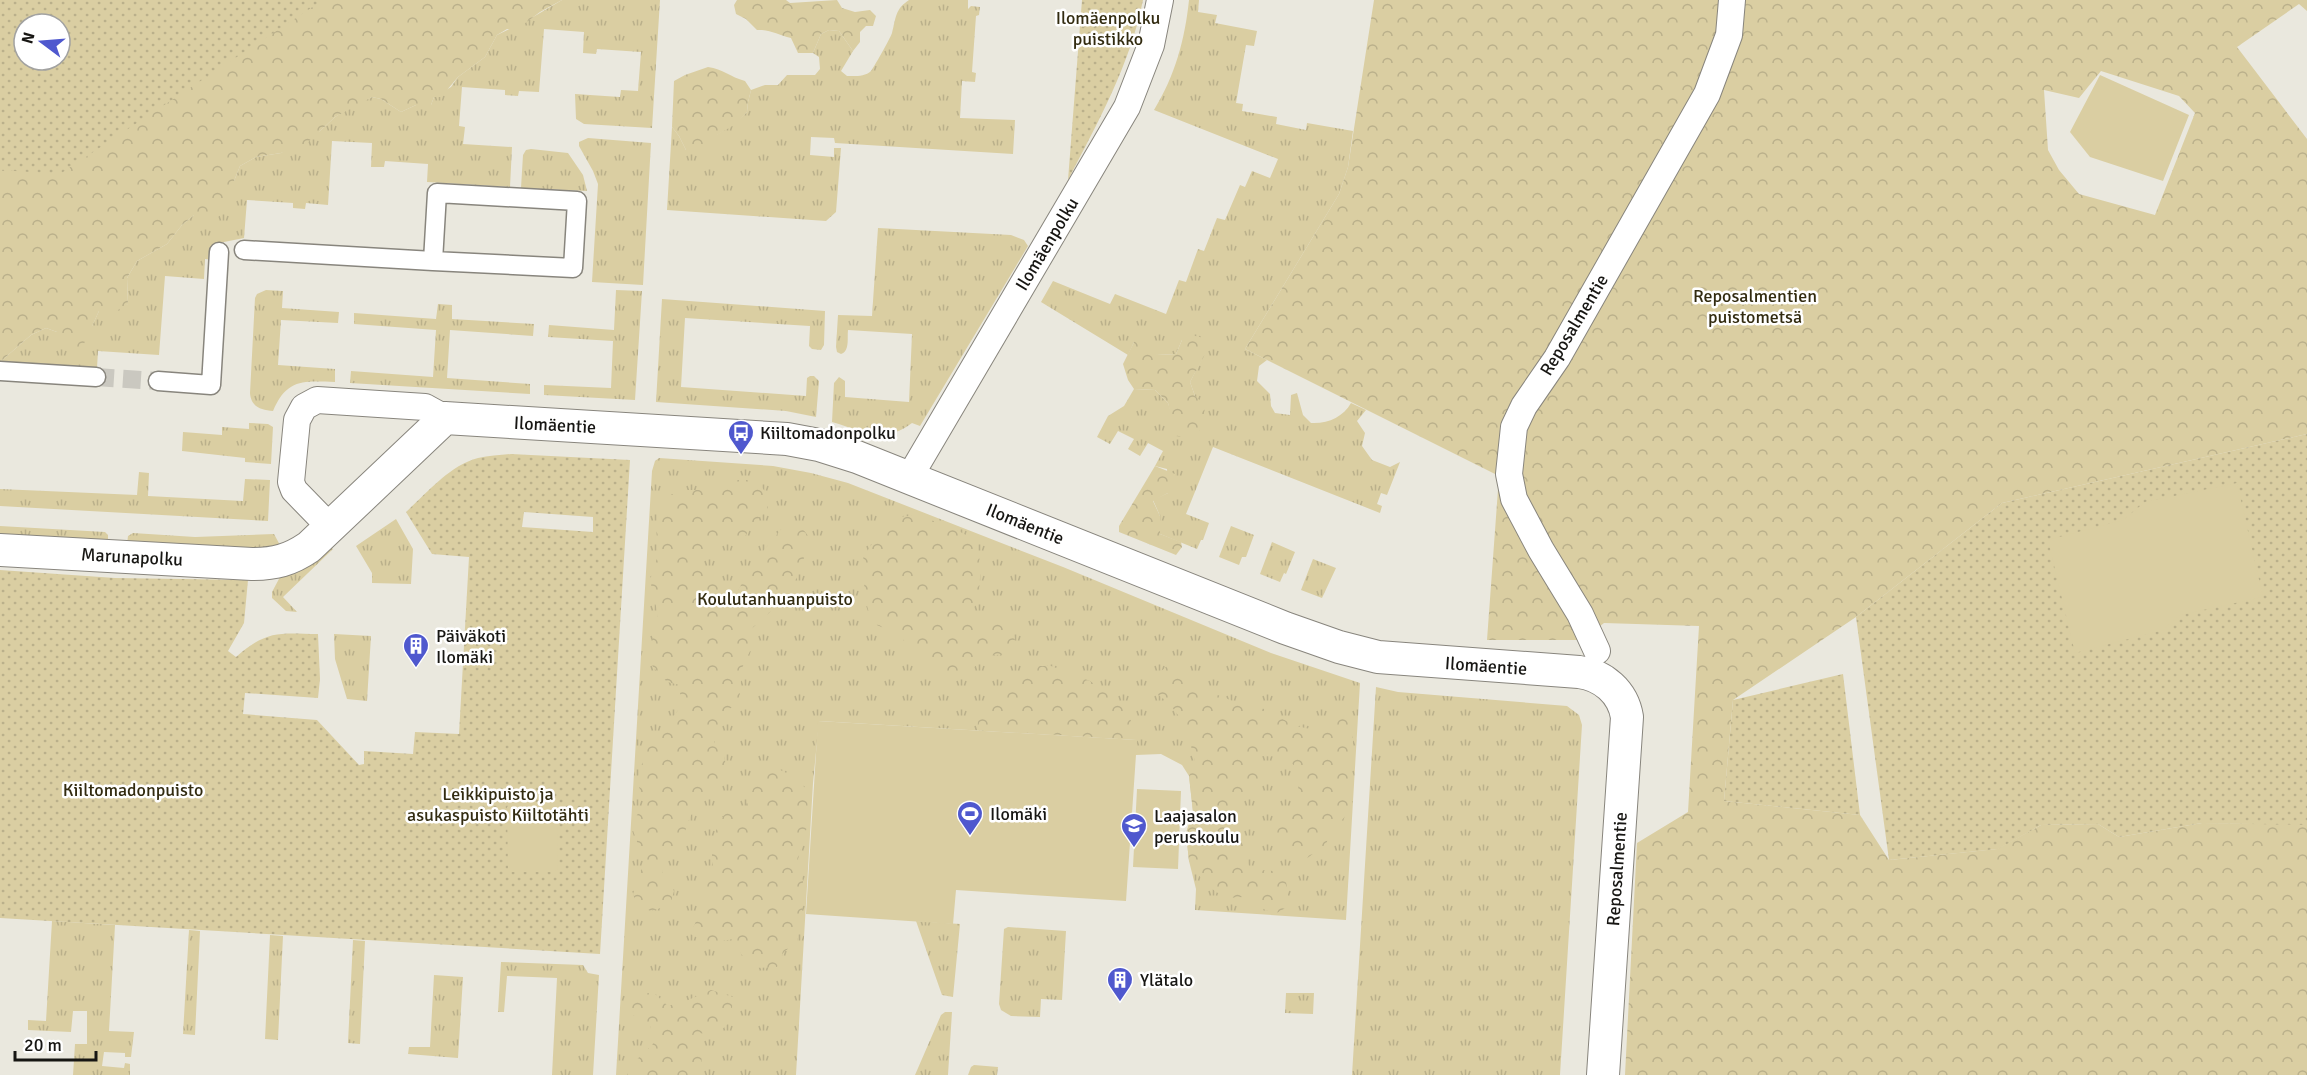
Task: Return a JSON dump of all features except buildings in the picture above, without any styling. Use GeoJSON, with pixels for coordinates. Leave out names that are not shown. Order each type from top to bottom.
{"type":"FeatureCollection","features":[{"type":"Feature","properties":{"kind":"street","name":"Ilomäenpolku"},"geometry":{"type":"LineString","coordinates":[[909,478],[1127,106],[1151,45],[1160,0]]}},
{"type":"Feature","properties":{"kind":"street","name":"Reposalmentie"},"geometry":{"type":"LineString","coordinates":[[1603,1075],[1628,717],[1626,706],[1597,663],[1580,614],[1541,550],[1514,499],[1509,474],[1514,428],[1524,406],[1557,358],[1707,94],[1729,35],[1732,0]]}},
{"type":"Feature","properties":{"kind":"street"},"geometry":{"type":"LineString","coordinates":[[244,250],[433,261],[573,268],[577,201],[517,193],[437,193],[433,261]]}},
{"type":"Feature","properties":{"kind":"street"},"geometry":{"type":"LineString","coordinates":[[158,381],[211,385],[219,252]]}},
{"type":"Feature","properties":{"kind":"street"},"geometry":{"type":"LineString","coordinates":[[0,371],[96,377]]}},
{"type":"Feature","properties":{"kind":"street","name":"Ilomäentie"},"geometry":{"type":"LineString","coordinates":[[328,526],[294,490],[291,482],[297,420],[304,407],[317,400],[425,407],[445,418],[787,439],[819,445],[847,454],[1285,628],[1339,647],[1378,657],[1579,672],[1597,663]]}},
{"type":"Feature","properties":{"kind":"street"},"geometry":{"type":"LineString","coordinates":[[328,526],[445,418]]}},
{"type":"Feature","properties":{"kind":"street","name":"Marunapolku"},"geometry":{"type":"LineString","coordinates":[[0,550],[264,564],[281,562],[294,556],[309,547],[328,526]]}},
{"type":"Feature","properties":{"kind":"green space"},"geometry":{"type":"Polygon","coordinates":[[[0,0],[323,0],[60,174],[0,170],[0,0]]]}},
{"type":"Feature","properties":{"kind":"green space"},"geometry":{"type":"Polygon","coordinates":[[[283,0],[562,0],[540,12],[516,30],[507,29],[497,35],[485,57],[458,77],[441,97],[434,97],[431,105],[416,105],[401,112],[381,99],[372,97],[335,117],[305,145],[281,153],[256,157],[240,166],[234,181],[236,199],[216,219],[194,215],[182,225],[167,244],[137,261],[127,278],[128,304],[113,313],[99,311],[82,348],[64,344],[57,332],[46,328],[31,335],[0,362],[0,132],[283,0]]]}},
{"type":"Feature","properties":{"kind":"green space"},"geometry":{"type":"Polygon","coordinates":[[[562,0],[660,0],[652,128],[584,124],[576,119],[575,94],[620,97],[621,90],[638,91],[641,52],[597,49],[596,54],[583,53],[584,32],[544,29],[539,92],[519,91],[518,96],[505,95],[505,90],[462,87],[459,126],[465,127],[463,144],[512,147],[510,187],[427,182],[428,164],[385,161],[384,167],[371,167],[372,143],[332,141],[328,205],[306,203],[305,209],[293,208],[293,203],[247,200],[244,238],[214,244],[213,260],[205,259],[204,279],[165,276],[159,355],[98,351],[97,368],[0,362],[31,335],[46,328],[57,332],[92,326],[99,311],[128,304],[127,278],[137,261],[167,244],[182,225],[234,181],[240,166],[256,157],[281,153],[320,131],[335,117],[372,97],[381,99],[401,112],[416,105],[431,105],[434,97],[451,87],[458,77],[485,57],[497,35],[562,0]]]}},
{"type":"Feature","properties":{"kind":"green space"},"geometry":{"type":"Polygon","coordinates":[[[737,0],[786,0],[790,3],[837,0],[842,8],[855,12],[870,10],[876,16],[873,26],[866,26],[860,32],[860,42],[853,51],[839,31],[829,30],[821,34],[813,53],[798,53],[791,38],[770,31],[757,30],[746,19],[736,14],[734,5],[737,0]]]}},
{"type":"Feature","properties":{"kind":"green space"},"geometry":{"type":"Polygon","coordinates":[[[909,0],[968,0],[968,9],[971,6],[980,7],[979,15],[976,16],[972,72],[976,73],[975,82],[962,81],[960,118],[1015,120],[1013,154],[835,143],[834,138],[811,137],[810,155],[834,157],[834,148],[841,148],[836,212],[826,221],[667,210],[672,127],[686,150],[718,134],[747,112],[751,90],[765,85],[778,85],[787,75],[815,75],[820,69],[819,57],[813,53],[821,34],[829,30],[839,31],[853,51],[841,71],[847,76],[869,73],[891,36],[899,10],[909,0]]]}},
{"type":"Feature","properties":{"kind":"green space","name":"Ilomäenpolku puistikko"},"geometry":{"type":"Polygon","coordinates":[[[1082,0],[1143,0],[1121,70],[1068,180],[1082,0]]]}},
{"type":"Feature","properties":{"kind":"green space"},"geometry":{"type":"Polygon","coordinates":[[[1189,0],[1199,0],[1198,12],[1217,15],[1215,23],[1257,31],[1254,46],[1246,45],[1236,103],[1243,104],[1242,111],[1277,117],[1276,124],[1306,130],[1307,123],[1353,131],[1348,167],[1339,194],[1245,349],[1267,360],[1259,366],[1257,381],[1270,394],[1271,406],[1275,413],[1290,415],[1291,395],[1297,393],[1303,415],[1311,423],[1334,419],[1351,403],[1366,410],[1357,421],[1365,433],[1362,446],[1372,460],[1390,467],[1400,462],[1387,495],[1381,493],[1377,504],[1382,506],[1380,513],[1213,447],[1186,514],[1209,523],[1197,549],[1160,534],[1160,516],[1153,500],[1168,493],[1167,469],[1155,466],[1163,451],[1148,443],[1140,456],[1128,449],[1134,439],[1118,431],[1110,444],[1097,437],[1108,416],[1124,406],[1134,389],[1155,390],[1168,403],[1174,421],[1195,396],[1190,382],[1209,345],[1182,340],[1176,354],[1157,355],[1134,342],[1128,355],[1041,302],[1053,281],[1110,304],[1115,294],[1166,314],[1179,280],[1186,282],[1198,249],[1204,251],[1217,218],[1225,220],[1240,185],[1245,187],[1252,171],[1270,178],[1278,159],[1154,110],[1168,84],[1178,57],[1189,0]]]}},
{"type":"Feature","properties":{"kind":"green space","name":"Reposalmentien puistometsä"},"geometry":{"type":"Polygon","coordinates":[[[1374,0],[2307,0],[2307,11],[2299,4],[2237,47],[2307,139],[2307,434],[2002,503],[1856,617],[1733,700],[1724,801],[1860,815],[1889,860],[1997,849],[2041,825],[2098,824],[2119,837],[2202,823],[2307,824],[2307,1075],[1625,1075],[1637,843],[1688,812],[1699,626],[1604,623],[1582,640],[1487,640],[1499,476],[1245,349],[1339,194],[1348,167],[1374,0]],[[2101,71],[2079,98],[2044,90],[2048,150],[2059,170],[2079,194],[2155,215],[2195,113],[2179,96],[2101,71]]]}},
{"type":"Feature","properties":{"kind":"green space"},"geometry":{"type":"Polygon","coordinates":[[[708,67],[745,81],[751,90],[747,112],[734,125],[717,135],[715,145],[703,156],[686,150],[672,127],[674,81],[708,67]]]}},
{"type":"Feature","properties":{"kind":"green space"},"geometry":{"type":"Polygon","coordinates":[[[2100,75],[2189,115],[2163,181],[2090,157],[2070,132],[2100,75]]]}},
{"type":"Feature","properties":{"kind":"green space"},"geometry":{"type":"Polygon","coordinates":[[[588,138],[651,143],[643,285],[592,282],[598,184],[579,146],[579,142],[588,138]]]}},
{"type":"Feature","properties":{"kind":"green space"},"geometry":{"type":"Polygon","coordinates":[[[526,150],[568,153],[583,175],[587,191],[521,188],[523,155],[526,150]]]}},
{"type":"Feature","properties":{"kind":"green space"},"geometry":{"type":"Polygon","coordinates":[[[878,228],[1011,235],[1024,240],[1028,246],[920,426],[912,423],[902,430],[882,435],[863,432],[832,422],[834,383],[839,377],[845,381],[845,397],[909,402],[912,334],[848,330],[846,350],[841,354],[837,352],[836,347],[838,315],[872,316],[878,228]]]}},
{"type":"Feature","properties":{"kind":"green space"},"geometry":{"type":"Polygon","coordinates":[[[266,290],[283,291],[282,308],[339,312],[338,323],[281,320],[278,365],[335,369],[335,382],[305,382],[291,387],[278,400],[273,411],[257,407],[252,402],[250,393],[255,298],[257,294],[266,290]]]}},
{"type":"Feature","properties":{"kind":"green space"},"geometry":{"type":"Polygon","coordinates":[[[616,290],[642,291],[635,400],[544,395],[544,385],[611,388],[613,341],[548,337],[549,325],[614,330],[616,290]]]}},
{"type":"Feature","properties":{"kind":"green space"},"geometry":{"type":"Polygon","coordinates":[[[662,299],[825,311],[824,345],[821,350],[812,349],[809,346],[810,326],[685,318],[681,387],[806,396],[807,378],[814,376],[819,381],[816,417],[786,411],[656,402],[662,299]]]}},
{"type":"Feature","properties":{"kind":"green space"},"geometry":{"type":"Polygon","coordinates":[[[438,304],[452,305],[452,319],[534,324],[533,336],[450,330],[447,378],[530,384],[530,394],[350,383],[351,371],[433,377],[436,330],[354,324],[354,313],[436,319],[438,304]]]}},
{"type":"Feature","properties":{"kind":"green space"},"geometry":{"type":"Polygon","coordinates":[[[1191,335],[1200,337],[1210,345],[1190,382],[1195,396],[1205,405],[1203,428],[1190,438],[1176,436],[1168,403],[1155,390],[1134,389],[1128,380],[1123,364],[1134,342],[1141,336],[1155,344],[1157,355],[1176,354],[1182,340],[1191,335]]]}},
{"type":"Feature","properties":{"kind":"green space"},"geometry":{"type":"Polygon","coordinates":[[[249,423],[268,424],[273,427],[271,464],[245,462],[245,458],[182,451],[183,432],[222,435],[222,427],[249,429],[249,423]]]}},
{"type":"Feature","properties":{"kind":"green space"},"geometry":{"type":"Polygon","coordinates":[[[2307,434],[2307,825],[2202,823],[2119,837],[2098,824],[2041,825],[1998,849],[1889,860],[1856,617],[2002,503],[2307,434]]]}},
{"type":"Feature","properties":{"kind":"green space","name":"Kiiltomadonpuisto"},"geometry":{"type":"Polygon","coordinates":[[[511,454],[630,460],[600,954],[0,918],[0,570],[115,578],[248,580],[244,623],[228,651],[236,657],[256,642],[274,635],[318,634],[320,679],[318,698],[245,693],[243,714],[317,720],[359,765],[364,764],[364,751],[413,754],[415,732],[459,734],[469,557],[432,554],[406,512],[439,480],[458,467],[478,458],[511,454]],[[524,512],[522,527],[593,532],[593,517],[524,512]]]}},
{"type":"Feature","properties":{"kind":"green space","name":"Koulutanhuanpuisto"},"geometry":{"type":"Polygon","coordinates":[[[659,458],[773,466],[848,483],[1063,567],[1271,653],[1360,683],[1346,920],[1195,910],[1196,889],[1189,861],[1186,833],[1193,812],[1189,776],[1182,765],[1161,754],[1136,755],[1136,740],[819,721],[813,783],[796,1075],[616,1075],[652,471],[655,461],[659,458]]]}},
{"type":"Feature","properties":{"kind":"green space"},"geometry":{"type":"Polygon","coordinates":[[[1155,466],[1175,474],[1177,482],[1168,493],[1153,501],[1160,516],[1160,534],[1181,542],[1182,547],[1176,555],[1119,532],[1119,526],[1155,466]]]}},
{"type":"Feature","properties":{"kind":"green space"},"geometry":{"type":"Polygon","coordinates":[[[139,472],[149,473],[148,496],[243,501],[245,479],[270,480],[268,521],[0,506],[0,489],[137,495],[139,472]]]}},
{"type":"Feature","properties":{"kind":"green space"},"geometry":{"type":"Polygon","coordinates":[[[728,480],[757,480],[768,496],[768,508],[750,528],[741,543],[707,542],[698,560],[708,570],[720,589],[737,593],[750,567],[783,527],[802,528],[809,537],[795,582],[771,611],[747,633],[751,649],[742,668],[739,703],[721,714],[714,743],[724,753],[727,775],[717,791],[697,802],[681,845],[667,852],[662,872],[674,891],[670,905],[651,911],[637,906],[633,894],[644,861],[631,825],[645,802],[637,782],[648,742],[676,713],[680,698],[680,685],[667,682],[653,667],[649,657],[658,615],[650,580],[658,555],[656,526],[659,511],[667,496],[684,490],[709,490],[728,480]]]}},
{"type":"Feature","properties":{"kind":"green space"},"geometry":{"type":"Polygon","coordinates":[[[2237,483],[2263,597],[2180,615],[2163,630],[2075,653],[2048,540],[2123,520],[2145,502],[2237,483]]]}},
{"type":"Feature","properties":{"kind":"green space"},"geometry":{"type":"Polygon","coordinates":[[[916,515],[957,530],[975,543],[980,562],[980,579],[978,594],[970,616],[979,626],[993,614],[1009,619],[1015,639],[1006,654],[986,656],[970,671],[937,677],[898,634],[872,623],[863,592],[867,571],[863,557],[890,518],[916,515]]]}},
{"type":"Feature","properties":{"kind":"green space"},"geometry":{"type":"Polygon","coordinates":[[[396,519],[413,549],[411,584],[372,583],[372,573],[356,546],[396,519]]]}},
{"type":"Feature","properties":{"kind":"green space"},"geometry":{"type":"Polygon","coordinates":[[[0,526],[105,532],[108,535],[108,541],[0,539],[0,526]]]}},
{"type":"Feature","properties":{"kind":"green space"},"geometry":{"type":"Polygon","coordinates":[[[1231,526],[1254,535],[1246,557],[1242,557],[1239,565],[1219,557],[1231,526]]]}},
{"type":"Feature","properties":{"kind":"green space"},"geometry":{"type":"Polygon","coordinates":[[[133,533],[195,537],[274,534],[281,549],[127,544],[128,536],[133,533]]]}},
{"type":"Feature","properties":{"kind":"green space"},"geometry":{"type":"Polygon","coordinates":[[[325,542],[333,549],[283,597],[297,612],[286,611],[272,598],[272,592],[280,577],[291,572],[325,542]]]}},
{"type":"Feature","properties":{"kind":"green space"},"geometry":{"type":"Polygon","coordinates":[[[1272,542],[1295,552],[1280,582],[1260,574],[1272,542]]]}},
{"type":"Feature","properties":{"kind":"green space"},"geometry":{"type":"Polygon","coordinates":[[[1313,559],[1336,568],[1322,598],[1301,590],[1313,559]]]}},
{"type":"Feature","properties":{"kind":"green space"},"geometry":{"type":"Polygon","coordinates":[[[334,634],[371,636],[367,701],[347,699],[335,659],[334,634]]]}},
{"type":"Feature","properties":{"kind":"green space"},"geometry":{"type":"Polygon","coordinates":[[[1028,666],[1051,666],[1090,681],[1117,699],[1133,724],[1126,739],[977,730],[979,712],[1010,688],[1028,666]]]}},
{"type":"Feature","properties":{"kind":"green space"},"geometry":{"type":"Polygon","coordinates":[[[1167,666],[1189,676],[1201,690],[1224,697],[1244,707],[1258,706],[1296,726],[1320,731],[1332,713],[1342,706],[1349,713],[1353,741],[1348,813],[1330,834],[1326,844],[1302,862],[1273,843],[1274,815],[1293,808],[1298,797],[1299,772],[1287,757],[1261,756],[1262,779],[1259,796],[1243,800],[1234,812],[1250,869],[1285,872],[1289,906],[1275,914],[1252,904],[1243,897],[1228,898],[1216,892],[1203,881],[1189,861],[1186,833],[1193,812],[1189,776],[1195,761],[1183,723],[1166,701],[1157,694],[1157,675],[1167,666]]]}},
{"type":"Feature","properties":{"kind":"green space"},"geometry":{"type":"Polygon","coordinates":[[[1843,674],[1860,815],[1724,801],[1733,700],[1843,674]]]}},
{"type":"Feature","properties":{"kind":"green space"},"geometry":{"type":"Polygon","coordinates":[[[1376,687],[1398,692],[1567,706],[1579,715],[1582,725],[1560,1075],[1352,1075],[1376,687]]]}},
{"type":"Feature","properties":{"kind":"green space","name":"Ilomäki"},"geometry":{"type":"Polygon","coordinates":[[[818,721],[1137,740],[1126,901],[956,890],[953,924],[806,914],[818,721]]]}},
{"type":"Feature","properties":{"kind":"green space"},"geometry":{"type":"Polygon","coordinates":[[[776,768],[795,777],[808,791],[807,827],[798,859],[803,881],[802,910],[797,941],[783,953],[777,967],[755,968],[741,954],[733,939],[711,941],[691,934],[696,921],[710,906],[697,883],[713,868],[712,844],[718,825],[727,811],[743,812],[753,789],[753,769],[776,768]]]}},
{"type":"Feature","properties":{"kind":"green space"},"geometry":{"type":"Polygon","coordinates":[[[1137,789],[1181,791],[1178,869],[1133,867],[1137,789]]]}},
{"type":"Feature","properties":{"kind":"green space"},"geometry":{"type":"Polygon","coordinates":[[[553,802],[557,806],[558,868],[555,872],[512,872],[508,869],[507,807],[511,803],[553,802]]]}},
{"type":"Feature","properties":{"kind":"green space"},"geometry":{"type":"Polygon","coordinates":[[[52,921],[115,925],[109,1031],[134,1032],[131,1057],[125,1057],[125,1053],[104,1052],[102,1066],[124,1068],[125,1063],[130,1064],[130,1075],[73,1075],[75,1044],[87,1044],[87,1011],[73,1011],[71,1032],[28,1030],[28,1020],[46,1021],[52,921]]]}},
{"type":"Feature","properties":{"kind":"green space"},"geometry":{"type":"Polygon","coordinates":[[[916,921],[960,924],[953,997],[942,995],[916,921]]]}},
{"type":"Feature","properties":{"kind":"green space"},"geometry":{"type":"Polygon","coordinates":[[[1008,927],[1066,931],[1062,1000],[1041,999],[1040,1017],[1011,1016],[1001,1010],[999,1004],[1004,929],[1008,927]]]}},
{"type":"Feature","properties":{"kind":"green space"},"geometry":{"type":"Polygon","coordinates":[[[189,930],[200,931],[195,1035],[183,1034],[189,930]]]}},
{"type":"Feature","properties":{"kind":"green space"},"geometry":{"type":"Polygon","coordinates":[[[270,935],[283,936],[278,1040],[265,1039],[270,935]]]}},
{"type":"Feature","properties":{"kind":"green space"},"geometry":{"type":"Polygon","coordinates":[[[353,940],[365,941],[360,1044],[348,1043],[353,940]]]}},
{"type":"Feature","properties":{"kind":"green space"},"geometry":{"type":"Polygon","coordinates":[[[501,962],[583,965],[588,973],[599,975],[593,1075],[552,1075],[557,978],[507,976],[504,1012],[498,1012],[501,962]]]}},
{"type":"Feature","properties":{"kind":"green space"},"geometry":{"type":"Polygon","coordinates":[[[434,975],[463,977],[458,1058],[408,1054],[409,1047],[430,1047],[434,975]]]}},
{"type":"Feature","properties":{"kind":"green space"},"geometry":{"type":"Polygon","coordinates":[[[711,990],[733,997],[731,1020],[718,1034],[694,1033],[691,1044],[702,1056],[700,1075],[627,1075],[630,1066],[653,1044],[650,1025],[631,1014],[632,991],[655,994],[668,1006],[711,990]]]}},
{"type":"Feature","properties":{"kind":"green space"},"geometry":{"type":"Polygon","coordinates":[[[1286,993],[1314,993],[1313,1014],[1285,1013],[1286,993]]]}},
{"type":"Feature","properties":{"kind":"green space"},"geometry":{"type":"Polygon","coordinates":[[[945,1012],[952,1012],[948,1075],[915,1075],[941,1015],[945,1012]]]}},
{"type":"Feature","properties":{"kind":"green space"},"geometry":{"type":"Polygon","coordinates":[[[974,1065],[998,1067],[997,1075],[968,1075],[974,1065]]]}},
{"type":"Feature","properties":{"kind":"tunnel"},"geometry":{"type":"LineString","coordinates":[[96,377],[158,381]]}},
{"type":"Feature","properties":{"kind":"place","name":"Kiiltomadonpolku"},"geometry":{"type":"Point","coordinates":[741,456]}},
{"type":"Feature","properties":{"kind":"place","name":"Päiväkoti Ilomäki"},"geometry":{"type":"Point","coordinates":[416,669]}},
{"type":"Feature","properties":{"kind":"place","name":"Ilomäki"},"geometry":{"type":"Point","coordinates":[970,837]}},
{"type":"Feature","properties":{"kind":"place","name":"Laajasalon peruskoulu"},"geometry":{"type":"Point","coordinates":[1134,849]}},
{"type":"Feature","properties":{"kind":"place","name":"Ylätalo"},"geometry":{"type":"Point","coordinates":[1120,1003]}},
{"type":"Feature","properties":{"kind":"park label","name":"Leikkipuisto ja asukaspuisto Kiiltotähti"},"geometry":{"type":"Point","coordinates":[498,804]}}]}
